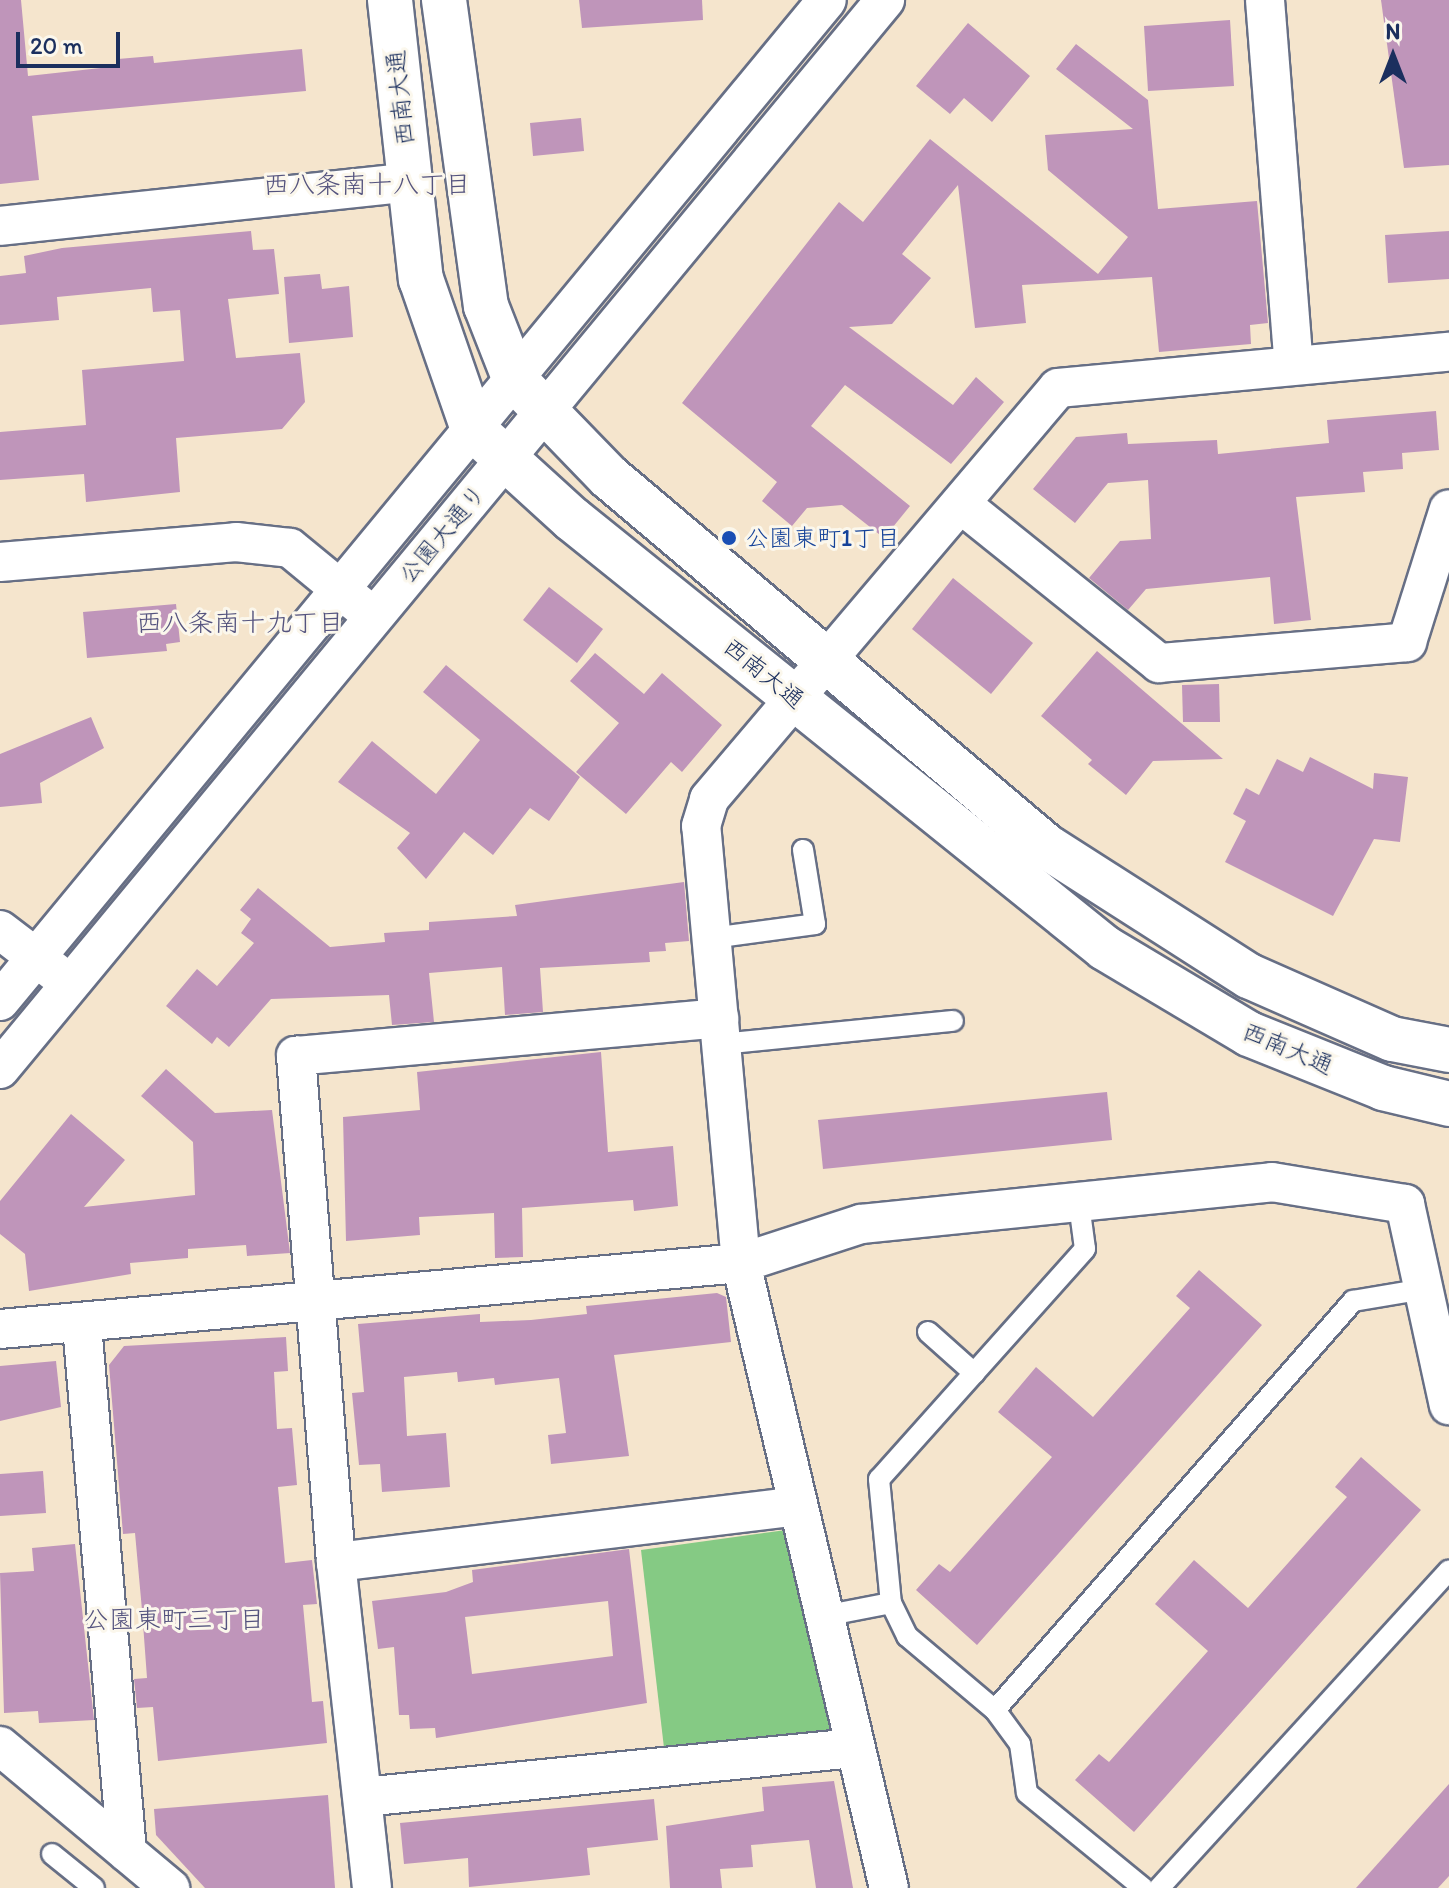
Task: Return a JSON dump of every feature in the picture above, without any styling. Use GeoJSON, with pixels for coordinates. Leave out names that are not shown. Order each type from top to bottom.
{"type":"FeatureCollection","features":[{"type":"Feature","properties":{"kind":"street","name":"西南大通"},"geometry":{"type":"LineString","coordinates":[[390,0],[421,279],[473,429],[797,699],[1105,948],[1249,1034],[1383,1088],[1449,1104]]}},
{"type":"Feature","properties":{"kind":"street","name":"西南大通"},"geometry":{"type":"LineString","coordinates":[[444,0],[486,306],[515,380],[609,477],[1047,847],[1249,976],[1392,1039],[1449,1050]]}},
{"type":"Feature","properties":{"kind":"street","name":"公園大通り"},"geometry":{"type":"LineString","coordinates":[[0,1001],[343,593],[473,429],[827,0]]}},
{"type":"Feature","properties":{"kind":"street","name":"公園大通り"},"geometry":{"type":"LineString","coordinates":[[0,1069],[885,0]]}},
{"type":"Feature","properties":{"kind":"street"},"geometry":{"type":"LineString","coordinates":[[1265,0],[1294,365]]}},
{"type":"Feature","properties":{"kind":"street"},"geometry":{"type":"LineString","coordinates":[[0,226],[409,182]]}},
{"type":"Feature","properties":{"kind":"street"},"geometry":{"type":"LineString","coordinates":[[889,1888],[741,1263],[701,826],[709,799],[830,663],[1058,388],[1449,352]]}},
{"type":"Feature","properties":{"kind":"street"},"geometry":{"type":"LineString","coordinates":[[961,504],[1159,663],[1407,642],[1449,509]]}},
{"type":"Feature","properties":{"kind":"street"},"geometry":{"type":"LineString","coordinates":[[0,562],[236,542],[290,548],[374,616]]}},
{"type":"Feature","properties":{"kind":"street"},"geometry":{"type":"LineString","coordinates":[[0,930],[71,985]]}},
{"type":"Feature","properties":{"kind":"street"},"geometry":{"type":"LineString","coordinates":[[372,1888],[336,1562],[296,1056],[720,1031]]}},
{"type":"Feature","properties":{"kind":"street"},"geometry":{"type":"LineString","coordinates":[[0,1329],[82,1325],[741,1263],[861,1224],[1272,1182],[1405,1204],[1418,1290],[1449,1405]]}},
{"type":"Feature","properties":{"kind":"street"},"geometry":{"type":"LineString","coordinates":[[82,1325],[127,1852]]}},
{"type":"Feature","properties":{"kind":"street"},"geometry":{"type":"LineString","coordinates":[[336,1562],[798,1506]]}},
{"type":"Feature","properties":{"kind":"street"},"geometry":{"type":"LineString","coordinates":[[0,1746],[170,1888]]}},
{"type":"Feature","properties":{"kind":"street"},"geometry":{"type":"LineString","coordinates":[[363,1797],[856,1748]]}},
{"type":"Feature","properties":{"kind":"lane"},"geometry":{"type":"LineString","coordinates":[[712,938],[815,924],[803,850]]}},
{"type":"Feature","properties":{"kind":"lane"},"geometry":{"type":"LineString","coordinates":[[720,1031],[953,1021]]}},
{"type":"Feature","properties":{"kind":"lane"},"geometry":{"type":"LineString","coordinates":[[1079,1204],[1085,1249],[879,1479],[891,1603],[907,1636],[995,1710],[1020,1744],[1027,1793],[1143,1888]]}},
{"type":"Feature","properties":{"kind":"lane"},"geometry":{"type":"LineString","coordinates":[[995,1710],[1353,1301],[1418,1290]]}},
{"type":"Feature","properties":{"kind":"lane"},"geometry":{"type":"LineString","coordinates":[[928,1332],[974,1373]]}},
{"type":"Feature","properties":{"kind":"lane"},"geometry":{"type":"LineString","coordinates":[[1159,1888],[1449,1570]]}},
{"type":"Feature","properties":{"kind":"lane"},"geometry":{"type":"LineString","coordinates":[[824,1616],[891,1603]]}},
{"type":"Feature","properties":{"kind":"lane"},"geometry":{"type":"LineString","coordinates":[[52,1854],[94,1888]]}},
{"type":"Feature","properties":{"kind":"green space"},"geometry":{"type":"Polygon","coordinates":[[[786,1530],[836,1729],[664,1748],[641,1550],[786,1530]]]}},
{"type":"Feature","properties":{"kind":"building"},"geometry":{"type":"Polygon","coordinates":[[[0,0],[21,0],[28,76],[119,66],[118,59],[153,56],[154,63],[302,49],[306,91],[32,116],[39,180],[0,184],[0,0]]]}},
{"type":"Feature","properties":{"kind":"building"},"geometry":{"type":"Polygon","coordinates":[[[579,0],[702,0],[703,20],[582,28],[579,0]]]}},
{"type":"Feature","properties":{"kind":"building"},"geometry":{"type":"Polygon","coordinates":[[[1381,0],[1449,0],[1449,165],[1404,168],[1381,0]]]}},
{"type":"Feature","properties":{"kind":"building"},"geometry":{"type":"Polygon","coordinates":[[[1230,20],[1234,86],[1148,91],[1144,26],[1230,20]]]}},
{"type":"Feature","properties":{"kind":"building"},"geometry":{"type":"Polygon","coordinates":[[[968,23],[1030,76],[992,122],[964,98],[950,114],[916,86],[968,23]]]}},
{"type":"Feature","properties":{"kind":"building"},"geometry":{"type":"Polygon","coordinates":[[[1076,44],[1148,100],[1158,209],[1257,201],[1268,323],[1250,325],[1251,344],[1159,352],[1152,277],[1022,285],[1026,323],[975,328],[958,185],[902,254],[931,278],[892,324],[849,327],[953,405],[976,377],[1004,402],[951,464],[845,385],[811,426],[910,506],[884,538],[842,505],[807,508],[792,526],[762,501],[777,482],[682,403],[839,202],[863,222],[930,139],[1098,274],[1128,237],[1048,170],[1045,135],[1133,129],[1056,69],[1076,44]]]}},
{"type":"Feature","properties":{"kind":"building"},"geometry":{"type":"Polygon","coordinates":[[[581,118],[584,151],[533,156],[530,123],[581,118]]]}},
{"type":"Feature","properties":{"kind":"building"},"geometry":{"type":"Polygon","coordinates":[[[251,231],[253,250],[274,249],[279,294],[228,299],[236,358],[300,353],[305,402],[282,429],[176,438],[180,492],[86,502],[84,474],[0,480],[0,432],[86,425],[82,370],[184,361],[180,310],[153,312],[151,288],[57,297],[59,320],[0,325],[0,276],[26,273],[24,256],[62,248],[251,231]]]}},
{"type":"Feature","properties":{"kind":"building"},"geometry":{"type":"Polygon","coordinates":[[[1449,231],[1449,279],[1388,283],[1385,235],[1449,231]]]}},
{"type":"Feature","properties":{"kind":"building"},"geometry":{"type":"Polygon","coordinates":[[[320,274],[322,289],[349,286],[353,337],[289,343],[284,277],[320,274]]]}},
{"type":"Feature","properties":{"kind":"building"},"geometry":{"type":"Polygon","coordinates":[[[1436,411],[1439,450],[1402,453],[1403,469],[1363,472],[1365,492],[1296,497],[1311,620],[1274,624],[1270,577],[1146,589],[1128,610],[1089,578],[1120,541],[1151,539],[1148,480],[1108,483],[1075,523],[1033,489],[1076,437],[1127,433],[1128,444],[1217,440],[1218,454],[1329,443],[1327,420],[1436,411]]]}},
{"type":"Feature","properties":{"kind":"building"},"geometry":{"type":"Polygon","coordinates":[[[953,578],[1033,643],[991,694],[912,629],[953,578]]]}},
{"type":"Feature","properties":{"kind":"building"},"geometry":{"type":"Polygon","coordinates":[[[549,587],[603,629],[577,663],[523,620],[549,587]]]}},
{"type":"Feature","properties":{"kind":"building"},"geometry":{"type":"Polygon","coordinates":[[[176,604],[180,642],[166,644],[167,651],[87,658],[83,612],[176,604]]]}},
{"type":"Feature","properties":{"kind":"building"},"geometry":{"type":"Polygon","coordinates":[[[1097,651],[1223,759],[1153,761],[1126,795],[1088,764],[1092,760],[1041,716],[1097,651]]]}},
{"type":"Feature","properties":{"kind":"building"},"geometry":{"type":"Polygon","coordinates":[[[595,653],[644,694],[662,673],[722,725],[682,772],[671,762],[626,814],[576,772],[619,723],[570,681],[595,653]]]}},
{"type":"Feature","properties":{"kind":"building"},"geometry":{"type":"Polygon","coordinates":[[[446,665],[580,777],[549,821],[530,808],[493,855],[464,832],[426,879],[397,848],[410,833],[338,782],[372,741],[436,794],[480,740],[423,692],[446,665]]]}},
{"type":"Feature","properties":{"kind":"building"},"geometry":{"type":"Polygon","coordinates":[[[1219,684],[1220,722],[1183,722],[1182,685],[1219,684]]]}},
{"type":"Feature","properties":{"kind":"building"},"geometry":{"type":"Polygon","coordinates":[[[91,717],[104,748],[40,783],[42,803],[0,807],[0,754],[91,717]]]}},
{"type":"Feature","properties":{"kind":"building"},"geometry":{"type":"Polygon","coordinates":[[[1310,757],[1373,789],[1374,773],[1408,777],[1400,842],[1374,839],[1333,916],[1225,862],[1246,821],[1233,814],[1246,788],[1259,795],[1277,759],[1303,772],[1310,757]]]}},
{"type":"Feature","properties":{"kind":"building"},"geometry":{"type":"Polygon","coordinates":[[[684,882],[689,941],[665,943],[666,951],[649,952],[650,962],[540,968],[543,1012],[505,1015],[502,967],[429,973],[434,1022],[392,1025],[389,995],[271,999],[229,1047],[217,1037],[212,1044],[166,1006],[197,969],[217,986],[254,943],[241,933],[251,919],[240,910],[258,888],[330,947],[385,942],[384,933],[429,930],[429,922],[517,916],[515,905],[684,882]]]}},
{"type":"Feature","properties":{"kind":"building"},"geometry":{"type":"Polygon","coordinates":[[[601,1052],[608,1152],[673,1146],[678,1206],[634,1211],[633,1200],[522,1208],[523,1257],[495,1258],[494,1213],[419,1217],[420,1235],[346,1241],[343,1117],[420,1110],[417,1072],[601,1052]]]}},
{"type":"Feature","properties":{"kind":"building"},"geometry":{"type":"Polygon","coordinates":[[[166,1069],[215,1113],[272,1110],[290,1253],[247,1256],[246,1245],[188,1249],[188,1258],[130,1263],[131,1274],[29,1291],[25,1254],[0,1234],[0,1201],[71,1114],[125,1160],[84,1207],[195,1195],[193,1142],[141,1096],[166,1069]]]}},
{"type":"Feature","properties":{"kind":"building"},"geometry":{"type":"Polygon","coordinates":[[[1107,1092],[1112,1140],[823,1169],[818,1120],[1107,1092]]]}},
{"type":"Feature","properties":{"kind":"building"},"geometry":{"type":"Polygon","coordinates":[[[1199,1270],[1262,1325],[977,1645],[916,1590],[939,1564],[950,1572],[1052,1457],[998,1412],[1036,1367],[1093,1417],[1190,1308],[1176,1296],[1199,1270]]]}},
{"type":"Feature","properties":{"kind":"building"},"geometry":{"type":"Polygon","coordinates":[[[717,1293],[726,1297],[731,1342],[614,1355],[629,1456],[551,1464],[548,1435],[566,1433],[559,1378],[495,1385],[494,1378],[458,1382],[457,1372],[404,1377],[407,1436],[446,1433],[450,1487],[382,1492],[380,1464],[359,1465],[352,1393],[364,1392],[358,1324],[480,1314],[480,1322],[531,1320],[587,1314],[586,1306],[717,1293]]]}},
{"type":"Feature","properties":{"kind":"building"},"geometry":{"type":"Polygon","coordinates":[[[286,1337],[288,1371],[274,1372],[277,1429],[292,1428],[297,1485],[278,1487],[285,1563],[312,1560],[317,1604],[303,1605],[312,1702],[323,1701],[327,1743],[158,1761],[153,1707],[137,1708],[134,1679],[147,1678],[142,1610],[135,1533],[123,1534],[109,1365],[124,1346],[286,1337]]]}},
{"type":"Feature","properties":{"kind":"building"},"geometry":{"type":"Polygon","coordinates":[[[56,1361],[61,1407],[0,1421],[0,1366],[56,1361]]]}},
{"type":"Feature","properties":{"kind":"building"},"geometry":{"type":"Polygon","coordinates":[[[1361,1457],[1421,1510],[1134,1832],[1075,1780],[1099,1754],[1109,1762],[1208,1651],[1155,1604],[1194,1560],[1248,1608],[1347,1497],[1335,1487],[1361,1457]]]}},
{"type":"Feature","properties":{"kind":"building"},"geometry":{"type":"Polygon","coordinates":[[[43,1471],[46,1513],[0,1516],[0,1474],[43,1471]]]}},
{"type":"Feature","properties":{"kind":"building"},"geometry":{"type":"Polygon","coordinates":[[[75,1544],[94,1720],[39,1723],[38,1711],[4,1713],[0,1573],[34,1571],[32,1548],[75,1544]]]}},
{"type":"Feature","properties":{"kind":"building"},"geometry":{"type":"Polygon","coordinates":[[[629,1549],[647,1703],[436,1738],[435,1728],[410,1729],[409,1715],[399,1715],[394,1647],[378,1649],[372,1601],[446,1592],[473,1582],[472,1570],[629,1549]],[[608,1601],[465,1617],[472,1674],[613,1656],[608,1601]]]}},
{"type":"Feature","properties":{"kind":"building"},"geometry":{"type":"Polygon","coordinates":[[[834,1781],[853,1888],[816,1888],[809,1840],[751,1845],[753,1867],[720,1869],[722,1888],[670,1888],[666,1826],[764,1811],[762,1787],[834,1781]]]}},
{"type":"Feature","properties":{"kind":"building"},"geometry":{"type":"Polygon","coordinates":[[[1449,1784],[1449,1876],[1438,1888],[1356,1888],[1449,1784]]]}},
{"type":"Feature","properties":{"kind":"building"},"geometry":{"type":"Polygon","coordinates":[[[328,1795],[335,1888],[205,1888],[156,1835],[154,1809],[328,1795]]]}},
{"type":"Feature","properties":{"kind":"building"},"geometry":{"type":"Polygon","coordinates":[[[654,1799],[658,1840],[587,1848],[590,1875],[469,1887],[468,1858],[404,1864],[400,1823],[654,1799]]]}},
{"type":"Feature","properties":{"kind":"place","name":"公園東町1丁目"},"geometry":{"type":"Point","coordinates":[729,538]}},
{"type":"Feature","properties":{"kind":"district","name":"西八条南十八丁目"},"geometry":{"type":"Point","coordinates":[367,185]}},
{"type":"Feature","properties":{"kind":"district","name":"西八条南十九丁目"},"geometry":{"type":"Point","coordinates":[240,623]}},
{"type":"Feature","properties":{"kind":"district","name":"公園東町三丁目"},"geometry":{"type":"Point","coordinates":[174,1620]}}]}
